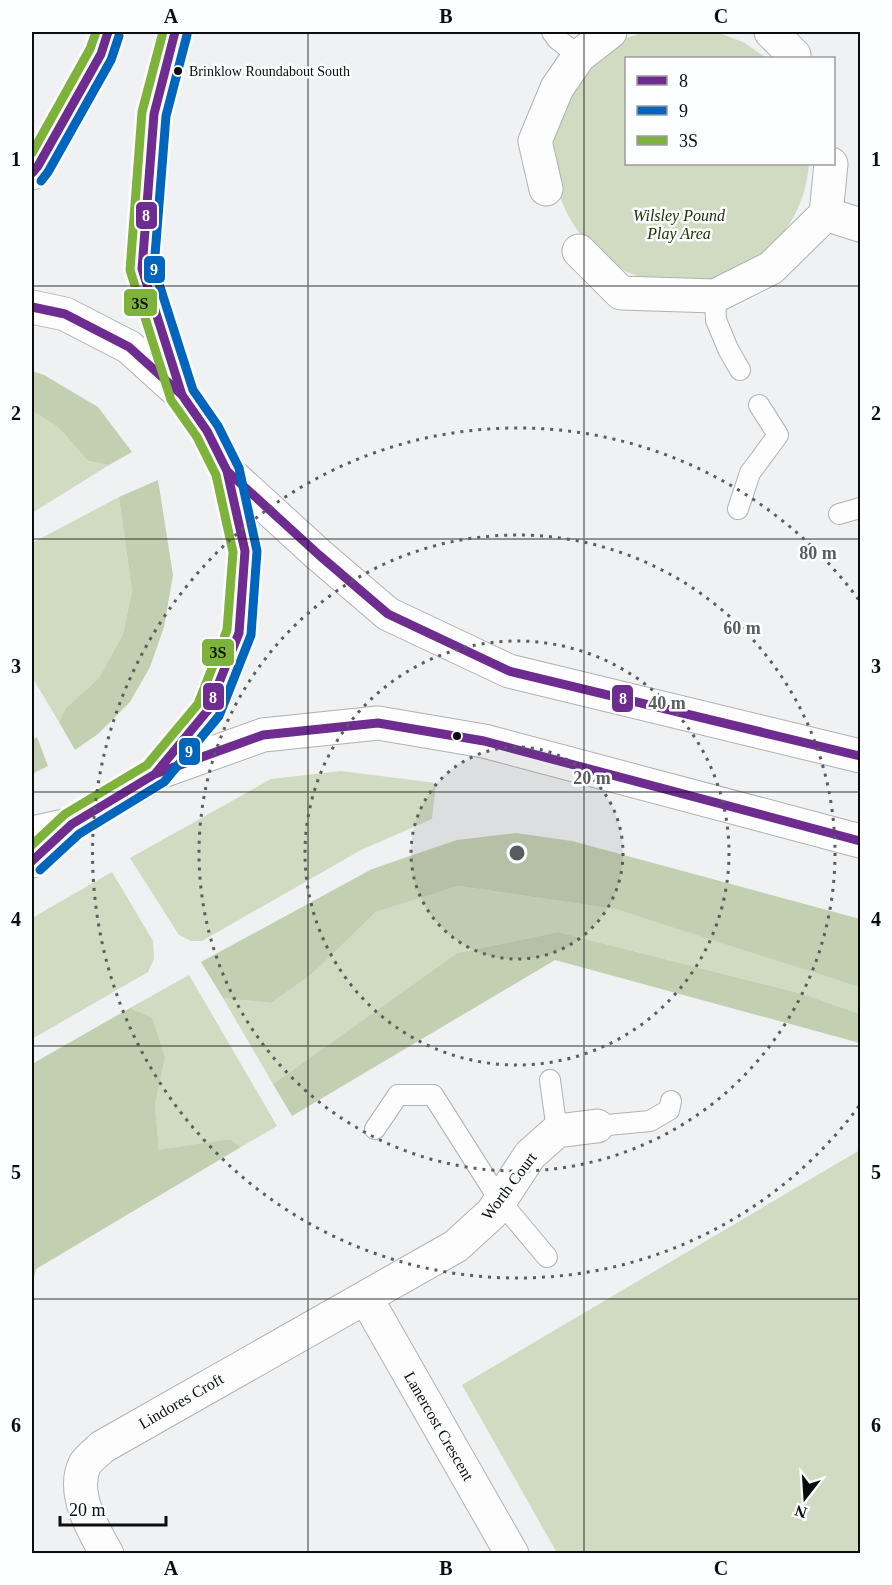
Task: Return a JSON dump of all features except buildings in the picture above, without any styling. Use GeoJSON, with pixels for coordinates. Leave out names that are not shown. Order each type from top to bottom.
{"type":"FeatureCollection","features":[{"type":"Feature","properties":{"kind":"main road"},"geometry":{"type":"LineString","coordinates":[[32,173],[100,54],[108,32]]}},
{"type":"Feature","properties":{"kind":"main road"},"geometry":{"type":"LineString","coordinates":[[176,32],[154,114],[142,269],[182,395]]}},
{"type":"Feature","properties":{"kind":"main road"},"geometry":{"type":"LineString","coordinates":[[546,189],[535,141],[557,88],[579,56],[610,32]]}},
{"type":"Feature","properties":{"kind":"main road"},"geometry":{"type":"LineString","coordinates":[[771,32],[795,55]]}},
{"type":"Feature","properties":{"kind":"main road"},"geometry":{"type":"LineString","coordinates":[[579,250],[621,293],[715,296],[771,268],[826,214],[831,165]]}},
{"type":"Feature","properties":{"kind":"main road"},"geometry":{"type":"LineString","coordinates":[[826,214],[861,225]]}},
{"type":"Feature","properties":{"kind":"main road"},"geometry":{"type":"LineString","coordinates":[[32,307],[65,314],[129,347],[182,395],[207,431],[227,471],[245,551],[239,633],[208,710],[151,777]]}},
{"type":"Feature","properties":{"kind":"main road"},"geometry":{"type":"LineString","coordinates":[[227,471],[387,614],[510,671],[861,756]]}},
{"type":"Feature","properties":{"kind":"main road"},"geometry":{"type":"LineString","coordinates":[[32,861],[72,824],[151,777],[263,735],[378,723],[484,741],[861,841]]}},
{"type":"Feature","properties":{"kind":"main road"},"geometry":{"type":"LineString","coordinates":[[32,833],[72,824]]}},
{"type":"Feature","properties":{"kind":"main road"},"geometry":{"type":"LineString","coordinates":[[557,1131],[597,1126]]}},
{"type":"Feature","properties":{"kind":"main road","name":"Worth Court"},"geometry":{"type":"LineString","coordinates":[[366,1298],[456,1246],[492,1213],[530,1155],[557,1131]]}},
{"type":"Feature","properties":{"kind":"main road","name":"Lindores Croft"},"geometry":{"type":"LineString","coordinates":[[107,1554],[85,1509],[81,1483],[85,1464],[102,1447],[231,1371],[366,1298]]}},
{"type":"Feature","properties":{"kind":"main road","name":"Lanercost Crescent"},"geometry":{"type":"LineString","coordinates":[[366,1298],[512,1554]]}},
{"type":"Feature","properties":{"kind":"lane"},"geometry":{"type":"LineString","coordinates":[[552,32],[557,39],[579,56]]}},
{"type":"Feature","properties":{"kind":"lane"},"geometry":{"type":"LineString","coordinates":[[715,296],[716,320],[740,370]]}},
{"type":"Feature","properties":{"kind":"lane"},"geometry":{"type":"LineString","coordinates":[[738,508],[750,473],[778,435],[759,405]]}},
{"type":"Feature","properties":{"kind":"lane"},"geometry":{"type":"LineString","coordinates":[[839,514],[861,508]]}},
{"type":"Feature","properties":{"kind":"lane"},"geometry":{"type":"LineString","coordinates":[[550,1080],[557,1131]]}},
{"type":"Feature","properties":{"kind":"lane"},"geometry":{"type":"LineString","coordinates":[[375,1129],[398,1095],[433,1095],[500,1201],[548,1257]]}},
{"type":"Feature","properties":{"kind":"lane"},"geometry":{"type":"LineString","coordinates":[[597,1126],[650,1122],[669,1110],[671,1101]]}},
{"type":"Feature","properties":{"kind":"green space","name":"Wilsley Pound Play Area"},"geometry":{"type":"Polygon","coordinates":[[[647,32],[716,32],[743,42],[765,57],[625,57],[625,165],[809,165],[798,209],[774,244],[742,268],[704,281],[664,282],[626,271],[591,247],[565,209],[556,183],[553,147],[571,91],[575,82],[592,64],[617,44],[634,35],[647,32]]]}},
{"type":"Feature","properties":{"kind":"green space"},"geometry":{"type":"Polygon","coordinates":[[[32,371],[44,375],[98,407],[132,452],[109,465],[88,461],[58,427],[32,411],[32,371]]]}},
{"type":"Feature","properties":{"kind":"green space"},"geometry":{"type":"Polygon","coordinates":[[[32,411],[58,427],[88,461],[109,465],[32,513],[32,411]]]}},
{"type":"Feature","properties":{"kind":"green space"},"geometry":{"type":"Polygon","coordinates":[[[158,480],[173,575],[164,627],[150,667],[130,702],[98,734],[75,750],[59,722],[66,708],[99,678],[123,634],[132,591],[119,497],[158,480]]]}},
{"type":"Feature","properties":{"kind":"green space"},"geometry":{"type":"Polygon","coordinates":[[[119,497],[132,591],[123,634],[99,678],[66,708],[59,722],[32,677],[32,543],[119,497]]]}},
{"type":"Feature","properties":{"kind":"green space"},"geometry":{"type":"Polygon","coordinates":[[[37,737],[48,766],[32,774],[32,740],[37,737]]]}},
{"type":"Feature","properties":{"kind":"green space"},"geometry":{"type":"Polygon","coordinates":[[[341,771],[436,783],[432,819],[361,850],[202,941],[191,941],[179,935],[130,858],[271,779],[341,771]]]}},
{"type":"Feature","properties":{"kind":"green space"},"geometry":{"type":"Polygon","coordinates":[[[516,833],[572,841],[860,919],[860,987],[615,909],[458,886],[376,912],[312,974],[271,1003],[223,998],[201,962],[372,869],[457,840],[516,833]]]}},
{"type":"Feature","properties":{"kind":"green space"},"geometry":{"type":"Polygon","coordinates":[[[112,872],[153,941],[154,959],[148,972],[32,1039],[32,918],[112,872]]]}},
{"type":"Feature","properties":{"kind":"green space"},"geometry":{"type":"Polygon","coordinates":[[[458,886],[615,909],[851,983],[860,987],[860,1014],[803,994],[558,932],[457,953],[273,1084],[223,998],[271,1003],[312,974],[376,912],[458,886]]]}},
{"type":"Feature","properties":{"kind":"green space"},"geometry":{"type":"Polygon","coordinates":[[[558,932],[803,994],[860,1014],[860,1043],[555,960],[292,1116],[273,1084],[457,953],[558,932]]]}},
{"type":"Feature","properties":{"kind":"green space"},"geometry":{"type":"Polygon","coordinates":[[[189,975],[277,1126],[241,1147],[230,1139],[159,1151],[155,1105],[165,1058],[130,1008],[189,975]]]}},
{"type":"Feature","properties":{"kind":"green space"},"geometry":{"type":"Polygon","coordinates":[[[130,1008],[152,1018],[165,1058],[155,1105],[159,1150],[230,1139],[241,1147],[36,1269],[32,1286],[32,1064],[130,1008]]]}},
{"type":"Feature","properties":{"kind":"green space"},"geometry":{"type":"Polygon","coordinates":[[[860,1150],[860,1553],[557,1553],[462,1385],[860,1150]]]}},
{"type":"Feature","properties":{"kind":"transit line","name":"3S"},"geometry":{"type":"LineString","coordinates":[[32,153],[90,49],[96,32]]}},
{"type":"Feature","properties":{"kind":"transit line","name":"8"},"geometry":{"type":"LineString","coordinates":[[32,173],[101,54],[108,32]]}},
{"type":"Feature","properties":{"kind":"transit line","name":"3S"},"geometry":{"type":"LineString","coordinates":[[32,845],[65,814],[147,765],[198,704],[227,630],[233,552],[216,475],[197,437],[171,400],[130,270],[142,112],[163,32]]}},
{"type":"Feature","properties":{"kind":"transit line","name":"8"},"geometry":{"type":"LineString","coordinates":[[175,32],[154,114],[142,269],[182,395]]}},
{"type":"Feature","properties":{"kind":"transit line","name":"9"},"geometry":{"type":"LineString","coordinates":[[40,870],[79,834],[164,782],[219,716],[251,635],[257,551],[239,468],[218,426],[193,390],[154,268],[166,116],[187,35]]}},
{"type":"Feature","properties":{"kind":"transit line","name":"9"},"geometry":{"type":"LineString","coordinates":[[41,181],[111,60],[119,36]]}},
{"type":"Feature","properties":{"kind":"transit line","name":"8"},"geometry":{"type":"LineString","coordinates":[[32,307],[65,314],[129,347],[182,395],[207,431],[227,471],[388,614],[509,671],[860,756]]}},
{"type":"Feature","properties":{"kind":"transit line","name":"8"},"geometry":{"type":"LineString","coordinates":[[32,861],[72,824],[155,774],[208,710],[239,633],[245,551],[227,471],[220,457]]}},
{"type":"Feature","properties":{"kind":"transit line","name":"8"},"geometry":{"type":"LineString","coordinates":[[155,774],[263,735],[378,723],[484,741],[860,841]]}},
{"type":"Feature","properties":{"kind":"place","name":"Brinklow Roundabout South"},"geometry":{"type":"Point","coordinates":[178,71]}}]}
